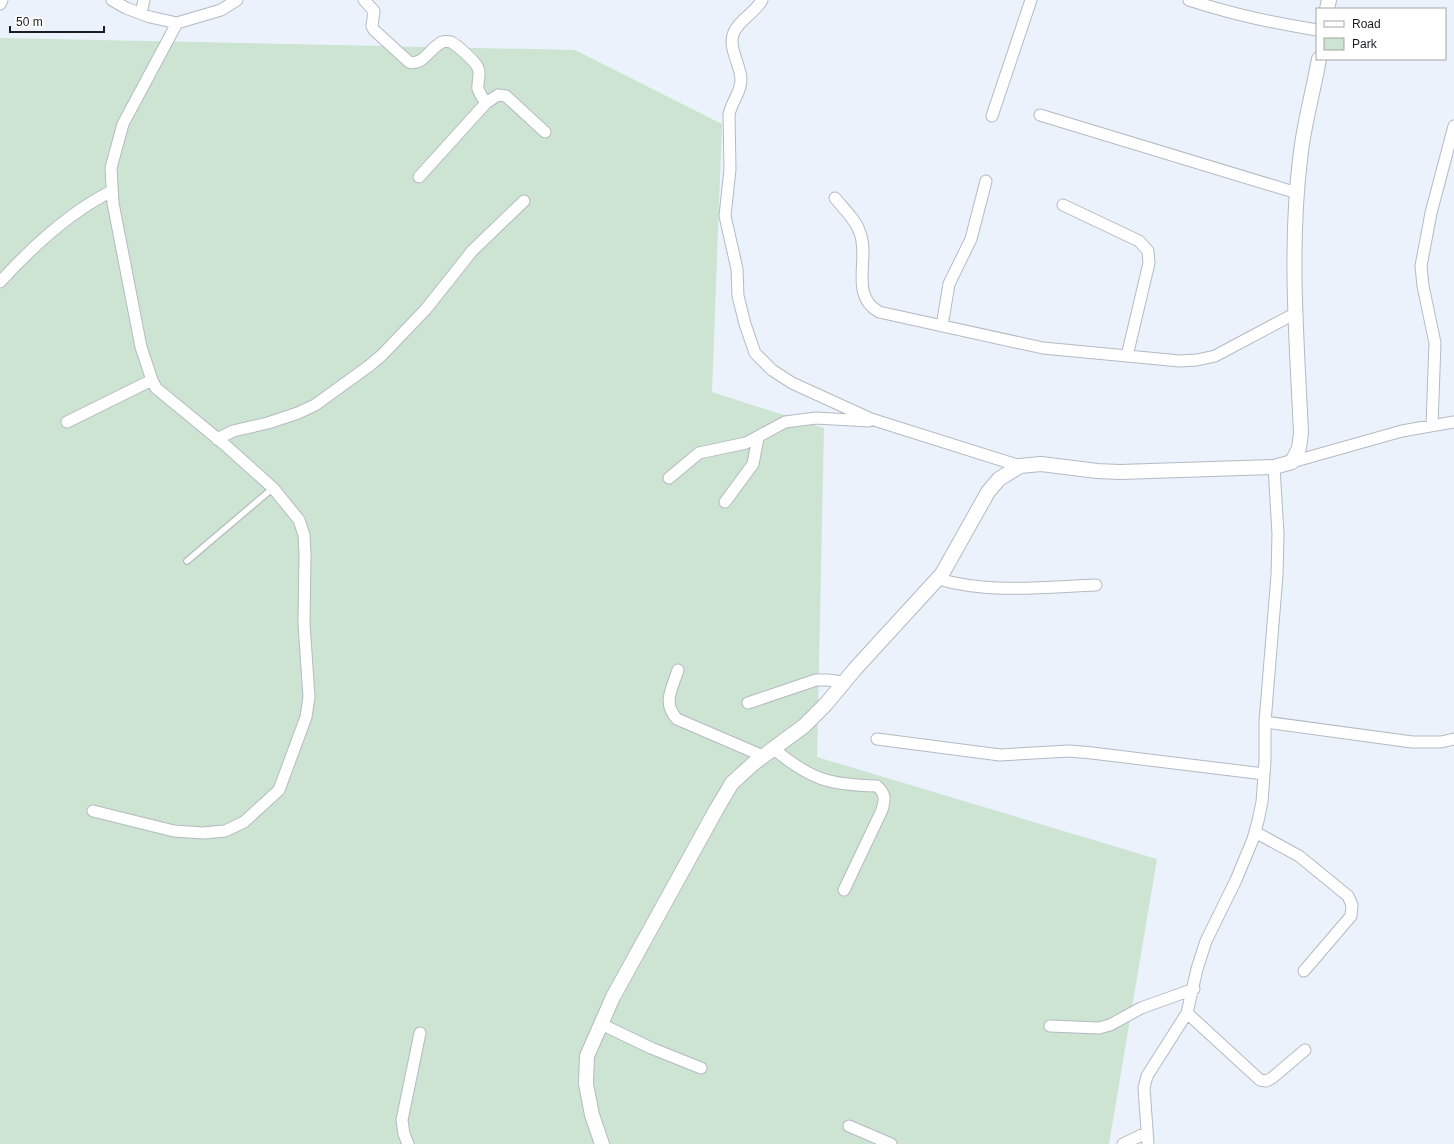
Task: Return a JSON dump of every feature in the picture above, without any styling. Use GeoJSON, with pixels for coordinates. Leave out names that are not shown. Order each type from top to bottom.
{"type":"FeatureCollection","features":[{"type":"Feature","properties":{"kind":"street"},"geometry":{"type":"LineString","coordinates":[[0,4],[2,0]]}},
{"type":"Feature","properties":{"kind":"street"},"geometry":{"type":"LineString","coordinates":[[112,0],[141,13],[177,23],[221,10],[237,0]]}},
{"type":"Feature","properties":{"kind":"street"},"geometry":{"type":"LineString","coordinates":[[141,13],[144,0]]}},
{"type":"Feature","properties":{"kind":"street"},"geometry":{"type":"LineString","coordinates":[[364,0],[374,11],[372,26],[374,30],[409,62],[420,62],[440,43],[446,41],[451,42],[474,61],[479,68],[480,75],[478,88],[486,103]]}},
{"type":"Feature","properties":{"kind":"street"},"geometry":{"type":"LineString","coordinates":[[762,0],[754,11],[739,24],[733,33],[732,42],[741,79],[741,89],[730,108],[729,115],[730,169],[725,216],[737,269],[738,296],[745,324],[755,353],[772,370],[792,383],[878,421],[1020,466],[1041,464],[1105,472],[1274,467],[1402,431],[1454,422]]}},
{"type":"Feature","properties":{"kind":"street"},"geometry":{"type":"LineString","coordinates":[[992,116],[1031,0]]}},
{"type":"Feature","properties":{"kind":"street"},"geometry":{"type":"LineString","coordinates":[[1189,0],[1238,15],[1316,30]]}},
{"type":"Feature","properties":{"kind":"street"},"geometry":{"type":"LineString","coordinates":[[93,811],[174,831],[203,833],[225,831],[244,822],[279,790],[306,717],[309,697],[304,624],[304,535],[299,520],[274,488],[160,393],[152,380],[141,347],[113,203],[111,168],[123,124],[177,23]]}},
{"type":"Feature","properties":{"kind":"street"},"geometry":{"type":"LineString","coordinates":[[1292,462],[1299,448],[1301,433],[1294,314],[1297,193],[1300,160],[1319,60]]}},
{"type":"Feature","properties":{"kind":"street"},"geometry":{"type":"LineString","coordinates":[[419,177],[486,103],[498,95],[506,96],[545,132]]}},
{"type":"Feature","properties":{"kind":"street"},"geometry":{"type":"LineString","coordinates":[[1040,115],[1297,193]]}},
{"type":"Feature","properties":{"kind":"street"},"geometry":{"type":"LineString","coordinates":[[1432,425],[1435,343],[1423,286],[1421,266],[1431,213],[1454,126]]}},
{"type":"Feature","properties":{"kind":"street"},"geometry":{"type":"LineString","coordinates":[[942,326],[949,284],[971,239],[986,180]]}},
{"type":"Feature","properties":{"kind":"street"},"geometry":{"type":"LineString","coordinates":[[0,282],[32,248],[88,205],[112,191]]}},
{"type":"Feature","properties":{"kind":"street"},"geometry":{"type":"LineString","coordinates":[[835,198],[857,225],[861,234],[863,244],[862,285],[865,298],[872,308],[880,312],[1043,348],[1180,361],[1198,360],[1215,356],[1294,314]]}},
{"type":"Feature","properties":{"kind":"street"},"geometry":{"type":"LineString","coordinates":[[217,439],[233,431],[268,423],[298,413],[315,405],[369,366],[382,355],[426,309],[472,251],[524,201]]}},
{"type":"Feature","properties":{"kind":"street"},"geometry":{"type":"LineString","coordinates":[[1063,205],[1139,241],[1148,251],[1149,263],[1127,356]]}},
{"type":"Feature","properties":{"kind":"street"},"geometry":{"type":"LineString","coordinates":[[67,422],[152,380]]}},
{"type":"Feature","properties":{"kind":"street"},"geometry":{"type":"LineString","coordinates":[[669,478],[699,453],[735,446],[758,438],[785,422],[803,419],[878,421]]}},
{"type":"Feature","properties":{"kind":"street"},"geometry":{"type":"LineString","coordinates":[[725,502],[754,464],[758,438]]}},
{"type":"Feature","properties":{"kind":"street"},"geometry":{"type":"LineString","coordinates":[[602,1144],[592,1115],[586,1084],[585,1070],[587,1056],[613,997],[732,783],[804,726],[826,704],[844,682],[942,574],[988,492],[999,479],[1020,466]]}},
{"type":"Feature","properties":{"kind":"street"},"geometry":{"type":"LineString","coordinates":[[1122,1144],[1147,1138],[1144,1088],[1146,1076],[1187,1013],[1194,989],[1197,968],[1206,941],[1236,880],[1255,832],[1262,802],[1265,722],[1277,575],[1278,534],[1274,467]]}},
{"type":"Feature","properties":{"kind":"street"},"geometry":{"type":"LineString","coordinates":[[938,579],[959,585],[993,589],[1096,585]]}},
{"type":"Feature","properties":{"kind":"street"},"geometry":{"type":"LineString","coordinates":[[678,670],[668,699],[670,711],[677,719],[769,753],[827,781],[847,785],[877,786],[883,791],[885,799],[882,810],[844,890]]}},
{"type":"Feature","properties":{"kind":"street"},"geometry":{"type":"LineString","coordinates":[[748,703],[816,680],[844,682]]}},
{"type":"Feature","properties":{"kind":"street"},"geometry":{"type":"LineString","coordinates":[[1265,722],[1412,742],[1441,742],[1454,739]]}},
{"type":"Feature","properties":{"kind":"street"},"geometry":{"type":"LineString","coordinates":[[877,739],[1000,755],[1069,751],[1092,753],[1264,774]]}},
{"type":"Feature","properties":{"kind":"street"},"geometry":{"type":"LineString","coordinates":[[1255,832],[1310,865],[1348,896],[1352,905],[1351,916],[1304,971]]}},
{"type":"Feature","properties":{"kind":"street"},"geometry":{"type":"LineString","coordinates":[[1050,1026],[1099,1028],[1110,1025],[1141,1008],[1194,989]]}},
{"type":"Feature","properties":{"kind":"street"},"geometry":{"type":"LineString","coordinates":[[1187,1013],[1260,1080],[1266,1081],[1272,1078],[1305,1050]]}},
{"type":"Feature","properties":{"kind":"street"},"geometry":{"type":"LineString","coordinates":[[601,1024],[651,1048],[701,1068]]}},
{"type":"Feature","properties":{"kind":"street"},"geometry":{"type":"LineString","coordinates":[[408,1144],[404,1134],[402,1120],[420,1033]]}},
{"type":"Feature","properties":{"kind":"street"},"geometry":{"type":"LineString","coordinates":[[849,1126],[891,1144]]}},
{"type":"Feature","properties":{"kind":"lane"},"geometry":{"type":"LineString","coordinates":[[187,561],[274,488]]}},
{"type":"Feature","properties":{"kind":"green space"},"geometry":{"type":"Polygon","coordinates":[[[0,38],[575,50],[722,124],[712,392],[824,428],[817,757],[1157,859],[1109,1144],[0,1144],[0,38]]]}}]}
